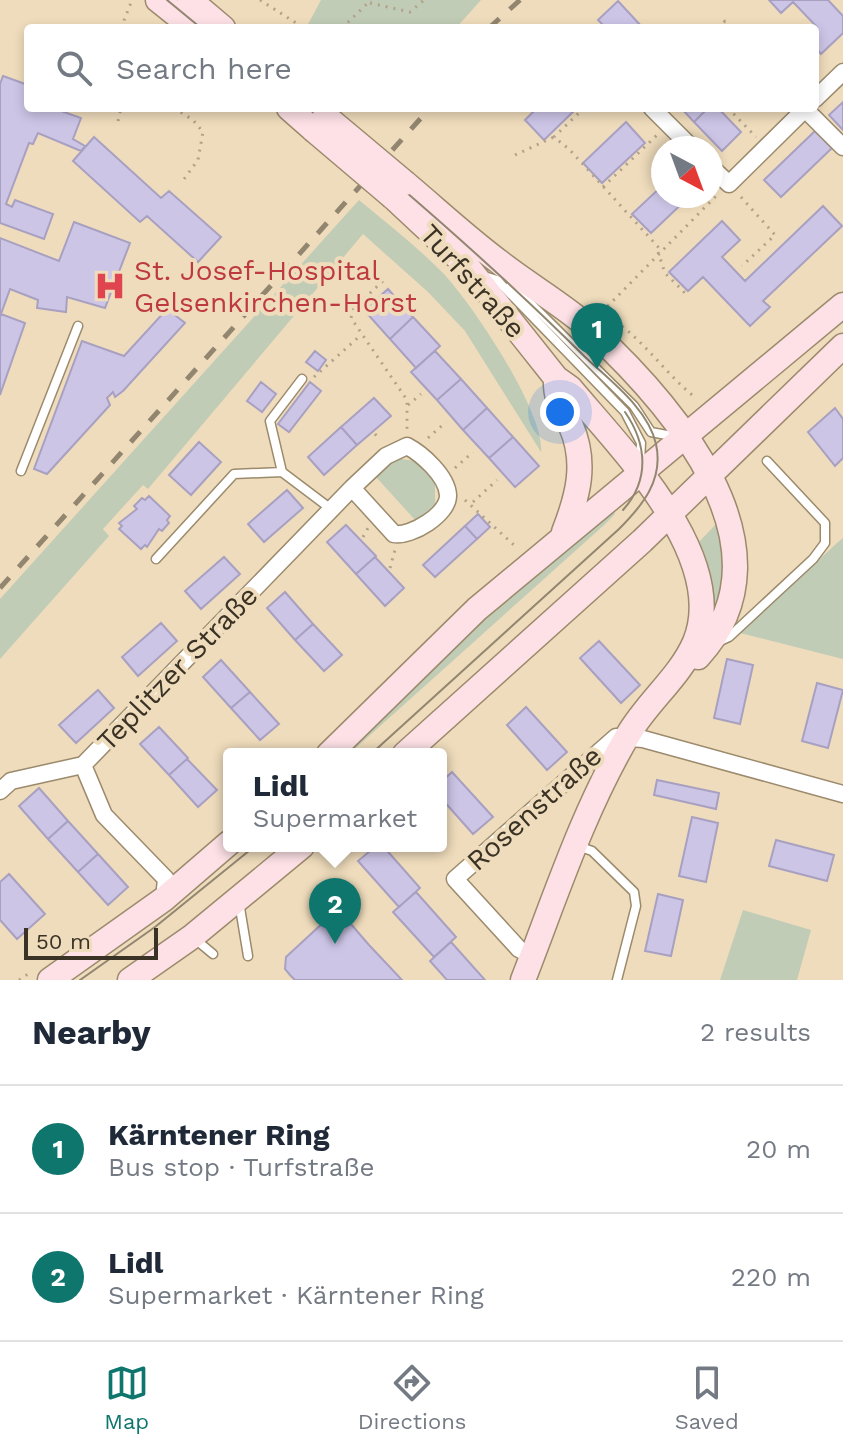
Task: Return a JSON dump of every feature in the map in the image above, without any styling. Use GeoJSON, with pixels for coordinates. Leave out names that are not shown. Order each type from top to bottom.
{"type":"FeatureCollection","features":[{"type":"Feature","properties":{"kind":"main road"},"geometry":{"type":"LineString","coordinates":[[179,11],[213,24]]}},
{"type":"Feature","properties":{"kind":"main road","name":"Turfstraße"},"geometry":{"type":"LineString","coordinates":[[319,118],[399,190],[472,271],[556,378],[570,388],[640,473],[668,514]]}},
{"type":"Feature","properties":{"kind":"main road","name":"Turfstraße"},"geometry":{"type":"LineString","coordinates":[[399,190],[547,294],[615,353],[686,438],[708,475]]}},
{"type":"Feature","properties":{"kind":"main road"},"geometry":{"type":"LineString","coordinates":[[335,748],[477,609],[563,534],[686,438],[843,305]]}},
{"type":"Feature","properties":{"kind":"main road"},"geometry":{"type":"LineString","coordinates":[[412,748],[544,631],[843,346]]}},
{"type":"Feature","properties":{"kind":"main road"},"geometry":{"type":"LineString","coordinates":[[556,378],[555,399],[570,424],[581,463],[578,496],[563,534]]}},
{"type":"Feature","properties":{"kind":"main road","name":"Rosenstraße"},"geometry":{"type":"LineString","coordinates":[[676,672],[709,645],[727,611],[736,568],[732,526],[708,475]]}},
{"type":"Feature","properties":{"kind":"main road","name":"Rosenstraße"},"geometry":{"type":"LineString","coordinates":[[523,980],[600,788],[627,736],[694,645],[702,604],[687,543],[668,514]]}},
{"type":"Feature","properties":{"kind":"main road"},"geometry":{"type":"LineString","coordinates":[[50,980],[164,899],[223,848]]}},
{"type":"Feature","properties":{"kind":"main road"},"geometry":{"type":"LineString","coordinates":[[130,980],[159,966],[295,852]]}},
{"type":"Feature","properties":{"kind":"street"},"geometry":{"type":"LineString","coordinates":[[819,95],[843,72]]}},
{"type":"Feature","properties":{"kind":"street"},"geometry":{"type":"LineString","coordinates":[[656,112],[680,136]]}},
{"type":"Feature","properties":{"kind":"street"},"geometry":{"type":"LineString","coordinates":[[723,178],[729,184],[801,112]]}},
{"type":"Feature","properties":{"kind":"street"},"geometry":{"type":"LineString","coordinates":[[809,112],[843,147]]}},
{"type":"Feature","properties":{"kind":"street"},"geometry":{"type":"LineString","coordinates":[[352,488],[394,534],[402,535],[423,526],[446,505],[448,496],[438,474],[417,451],[407,446]]}},
{"type":"Feature","properties":{"kind":"street","name":"Teplitzer Straße"},"geometry":{"type":"LineString","coordinates":[[164,899],[166,879],[104,815],[83,765],[352,488],[386,456],[407,446]]}},
{"type":"Feature","properties":{"kind":"street"},"geometry":{"type":"LineString","coordinates":[[627,736],[843,794]]}},
{"type":"Feature","properties":{"kind":"street","name":"Rosenstraße"},"geometry":{"type":"LineString","coordinates":[[532,956],[519,949],[455,879],[600,748],[616,737],[627,736]]}},
{"type":"Feature","properties":{"kind":"street"},"geometry":{"type":"LineString","coordinates":[[0,791],[11,781],[83,765]]}},
{"type":"Feature","properties":{"kind":"lane"},"geometry":{"type":"LineString","coordinates":[[472,271],[497,280],[615,400],[633,424],[641,443],[640,473]]}},
{"type":"Feature","properties":{"kind":"lane"},"geometry":{"type":"LineString","coordinates":[[21,471],[78,326]]}},
{"type":"Feature","properties":{"kind":"lane"},"geometry":{"type":"LineString","coordinates":[[302,379],[270,421],[282,472],[331,510]]}},
{"type":"Feature","properties":{"kind":"lane"},"geometry":{"type":"LineString","coordinates":[[709,645],[729,637],[813,559],[825,543],[825,523],[767,461]]}},
{"type":"Feature","properties":{"kind":"lane"},"geometry":{"type":"LineString","coordinates":[[156,559],[234,474],[282,472]]}},
{"type":"Feature","properties":{"kind":"lane"},"geometry":{"type":"LineString","coordinates":[[577,845],[592,851],[634,892],[636,906],[617,980]]}},
{"type":"Feature","properties":{"kind":"lane"},"geometry":{"type":"LineString","coordinates":[[238,901],[248,956]]}},
{"type":"Feature","properties":{"kind":"lane"},"geometry":{"type":"LineString","coordinates":[[193,936],[213,954]]}},
{"type":"Feature","properties":{"kind":"path"},"geometry":{"type":"LineString","coordinates":[[123,24],[132,0]]}},
{"type":"Feature","properties":{"kind":"path"},"geometry":{"type":"LineString","coordinates":[[260,0],[298,24]]}},
{"type":"Feature","properties":{"kind":"path"},"geometry":{"type":"LineString","coordinates":[[346,24],[370,2],[410,12],[424,0]]}},
{"type":"Feature","properties":{"kind":"path"},"geometry":{"type":"LineString","coordinates":[[118,121],[120,112]]}},
{"type":"Feature","properties":{"kind":"path"},"geometry":{"type":"LineString","coordinates":[[180,112],[203,132],[198,160],[184,179]]}},
{"type":"Feature","properties":{"kind":"path"},"geometry":{"type":"LineString","coordinates":[[515,155],[554,137],[580,112]]}},
{"type":"Feature","properties":{"kind":"path"},"geometry":{"type":"LineString","coordinates":[[732,112],[766,147]]}},
{"type":"Feature","properties":{"kind":"path"},"geometry":{"type":"LineString","coordinates":[[603,187],[669,124]]}},
{"type":"Feature","properties":{"kind":"path"},"geometry":{"type":"LineString","coordinates":[[554,137],[659,251],[665,273],[688,296]]}},
{"type":"Feature","properties":{"kind":"path"},"geometry":{"type":"LineString","coordinates":[[602,312],[659,251],[729,184],[775,235],[742,266]]}},
{"type":"Feature","properties":{"kind":"path"},"geometry":{"type":"LineString","coordinates":[[383,281],[354,308],[353,325],[408,405],[407,446]]}},
{"type":"Feature","properties":{"kind":"path"},"geometry":{"type":"LineString","coordinates":[[302,379],[317,377],[361,335]]}},
{"type":"Feature","properties":{"kind":"path"},"geometry":{"type":"LineString","coordinates":[[408,405],[421,394]]}},
{"type":"Feature","properties":{"kind":"path"},"geometry":{"type":"LineString","coordinates":[[425,441],[446,422]]}},
{"type":"Feature","properties":{"kind":"path"},"geometry":{"type":"LineString","coordinates":[[451,470],[473,452]]}},
{"type":"Feature","properties":{"kind":"path"},"geometry":{"type":"LineString","coordinates":[[472,502],[497,480]]}},
{"type":"Feature","properties":{"kind":"path"},"geometry":{"type":"LineString","coordinates":[[464,499],[472,502],[515,546]]}},
{"type":"Feature","properties":{"kind":"green space"},"geometry":{"type":"Polygon","coordinates":[[[321,0],[481,0],[460,24],[308,24],[321,0]]]}},
{"type":"Feature","properties":{"kind":"green space"},"geometry":{"type":"Polygon","coordinates":[[[359,200],[432,262],[470,307],[519,385],[539,434],[541,452],[465,331],[428,292],[363,234],[148,489],[143,485],[103,529],[109,536],[0,659],[0,599],[359,200]]]}},
{"type":"Feature","properties":{"kind":"green space"},"geometry":{"type":"Polygon","coordinates":[[[394,458],[416,461],[435,482],[435,504],[416,521],[376,477],[394,458]]]}},
{"type":"Feature","properties":{"kind":"green space"},"geometry":{"type":"Polygon","coordinates":[[[610,509],[615,514],[356,748],[348,748],[500,602],[610,509]]]}},
{"type":"Feature","properties":{"kind":"green space"},"geometry":{"type":"Polygon","coordinates":[[[719,521],[727,554],[714,627],[698,543],[719,521]]]}},
{"type":"Feature","properties":{"kind":"green space"},"geometry":{"type":"Polygon","coordinates":[[[843,538],[843,659],[740,633],[837,543],[843,538]]]}},
{"type":"Feature","properties":{"kind":"green space"},"geometry":{"type":"Polygon","coordinates":[[[743,910],[811,930],[797,980],[720,980],[743,910]]]}},
{"type":"Feature","properties":{"kind":"building"},"geometry":{"type":"Polygon","coordinates":[[[769,0],[828,0],[843,16],[843,33],[821,54],[819,24],[814,24],[793,2],[781,13],[769,0]]]}},
{"type":"Feature","properties":{"kind":"building"},"geometry":{"type":"Polygon","coordinates":[[[618,1],[639,24],[602,24],[598,20],[618,1]]]}},
{"type":"Feature","properties":{"kind":"building"},"geometry":{"type":"Polygon","coordinates":[[[3,76],[24,84],[24,112],[64,112],[81,118],[73,139],[85,146],[81,151],[38,133],[33,144],[29,143],[6,204],[12,207],[15,200],[53,214],[44,239],[0,223],[0,84],[3,76]]]}},
{"type":"Feature","properties":{"kind":"building"},"geometry":{"type":"Polygon","coordinates":[[[843,102],[843,130],[829,115],[843,102]]]}},
{"type":"Feature","properties":{"kind":"building"},"geometry":{"type":"Polygon","coordinates":[[[533,112],[573,112],[544,140],[525,120],[533,112]]]}},
{"type":"Feature","properties":{"kind":"building"},"geometry":{"type":"Polygon","coordinates":[[[685,112],[704,112],[694,122],[685,112]]]}},
{"type":"Feature","properties":{"kind":"building"},"geometry":{"type":"Polygon","coordinates":[[[704,112],[722,112],[741,132],[723,150],[723,136],[708,136],[694,122],[704,112]]]}},
{"type":"Feature","properties":{"kind":"building"},"geometry":{"type":"Polygon","coordinates":[[[626,122],[645,143],[602,183],[583,163],[626,122]]]}},
{"type":"Feature","properties":{"kind":"building"},"geometry":{"type":"Polygon","coordinates":[[[815,131],[832,148],[781,197],[764,180],[815,131]]]}},
{"type":"Feature","properties":{"kind":"building"},"geometry":{"type":"Polygon","coordinates":[[[94,137],[161,198],[169,191],[221,237],[198,262],[147,216],[140,222],[73,161],[94,137]]]}},
{"type":"Feature","properties":{"kind":"building"},"geometry":{"type":"Polygon","coordinates":[[[651,196],[651,208],[677,208],[651,233],[632,214],[651,196]]]}},
{"type":"Feature","properties":{"kind":"building"},"geometry":{"type":"Polygon","coordinates":[[[823,206],[842,226],[763,301],[770,307],[750,326],[703,277],[688,291],[669,272],[722,221],[740,240],[722,257],[745,281],[823,206]]]}},
{"type":"Feature","properties":{"kind":"building"},"geometry":{"type":"Polygon","coordinates":[[[74,222],[130,243],[105,308],[67,297],[66,312],[37,308],[38,300],[10,289],[1,314],[25,323],[0,395],[0,238],[59,261],[74,222]]]}},
{"type":"Feature","properties":{"kind":"building"},"geometry":{"type":"Polygon","coordinates":[[[388,289],[413,317],[390,339],[364,310],[388,289]]]}},
{"type":"Feature","properties":{"kind":"building"},"geometry":{"type":"Polygon","coordinates":[[[167,309],[185,323],[123,391],[115,397],[113,392],[107,398],[110,405],[47,474],[34,469],[82,341],[124,356],[167,309]]]}},
{"type":"Feature","properties":{"kind":"building"},"geometry":{"type":"Polygon","coordinates":[[[413,317],[440,346],[416,368],[390,339],[413,317]]]}},
{"type":"Feature","properties":{"kind":"building"},"geometry":{"type":"Polygon","coordinates":[[[315,351],[326,360],[318,371],[306,362],[315,351]]]}},
{"type":"Feature","properties":{"kind":"building"},"geometry":{"type":"Polygon","coordinates":[[[435,351],[461,379],[437,400],[411,372],[435,351]]]}},
{"type":"Feature","properties":{"kind":"building"},"geometry":{"type":"Polygon","coordinates":[[[461,379],[487,408],[463,430],[437,400],[461,379]]]}},
{"type":"Feature","properties":{"kind":"building"},"geometry":{"type":"Polygon","coordinates":[[[261,382],[276,394],[262,412],[247,401],[261,382]]]}},
{"type":"Feature","properties":{"kind":"building"},"geometry":{"type":"Polygon","coordinates":[[[310,382],[321,391],[289,432],[278,424],[310,382]]]}},
{"type":"Feature","properties":{"kind":"building"},"geometry":{"type":"Polygon","coordinates":[[[374,398],[391,416],[357,445],[341,427],[374,398]]]}},
{"type":"Feature","properties":{"kind":"building"},"geometry":{"type":"Polygon","coordinates":[[[487,408],[513,437],[489,458],[463,430],[487,408]]]}},
{"type":"Feature","properties":{"kind":"building"},"geometry":{"type":"Polygon","coordinates":[[[835,408],[843,419],[843,458],[835,466],[808,432],[835,408]]]}},
{"type":"Feature","properties":{"kind":"building"},"geometry":{"type":"Polygon","coordinates":[[[341,427],[357,445],[324,475],[308,457],[341,427]]]}},
{"type":"Feature","properties":{"kind":"building"},"geometry":{"type":"Polygon","coordinates":[[[513,437],[539,466],[515,487],[489,458],[513,437]]]}},
{"type":"Feature","properties":{"kind":"building"},"geometry":{"type":"Polygon","coordinates":[[[199,442],[221,462],[191,495],[169,475],[199,442]]]}},
{"type":"Feature","properties":{"kind":"building"},"geometry":{"type":"Polygon","coordinates":[[[287,490],[303,508],[264,542],[248,524],[287,490]]]}},
{"type":"Feature","properties":{"kind":"building"},"geometry":{"type":"Polygon","coordinates":[[[149,496],[170,516],[167,520],[169,523],[162,531],[159,529],[147,547],[145,545],[141,549],[119,529],[122,526],[119,523],[137,509],[134,506],[142,498],[145,500],[149,496]]]}},
{"type":"Feature","properties":{"kind":"building"},"geometry":{"type":"Polygon","coordinates":[[[478,514],[490,527],[477,539],[465,526],[478,514]]]}},
{"type":"Feature","properties":{"kind":"building"},"geometry":{"type":"Polygon","coordinates":[[[346,525],[376,556],[356,574],[327,542],[346,525]]]}},
{"type":"Feature","properties":{"kind":"building"},"geometry":{"type":"Polygon","coordinates":[[[465,526],[477,539],[435,577],[423,565],[465,526]]]}},
{"type":"Feature","properties":{"kind":"building"},"geometry":{"type":"Polygon","coordinates":[[[224,557],[240,574],[201,609],[185,591],[224,557]]]}},
{"type":"Feature","properties":{"kind":"building"},"geometry":{"type":"Polygon","coordinates":[[[375,557],[404,588],[385,606],[356,574],[375,557]]]}},
{"type":"Feature","properties":{"kind":"building"},"geometry":{"type":"Polygon","coordinates":[[[285,592],[313,624],[295,640],[267,608],[285,592]]]}},
{"type":"Feature","properties":{"kind":"building"},"geometry":{"type":"Polygon","coordinates":[[[161,623],[177,641],[138,676],[122,657],[161,623]]]}},
{"type":"Feature","properties":{"kind":"building"},"geometry":{"type":"Polygon","coordinates":[[[313,624],[342,655],[324,671],[295,640],[313,624]]]}},
{"type":"Feature","properties":{"kind":"building"},"geometry":{"type":"Polygon","coordinates":[[[599,641],[640,685],[621,703],[580,658],[599,641]]]}},
{"type":"Feature","properties":{"kind":"building"},"geometry":{"type":"Polygon","coordinates":[[[727,659],[753,665],[740,724],[714,718],[727,659]]]}},
{"type":"Feature","properties":{"kind":"building"},"geometry":{"type":"Polygon","coordinates":[[[221,660],[250,692],[231,708],[203,677],[221,660]]]}},
{"type":"Feature","properties":{"kind":"building"},"geometry":{"type":"Polygon","coordinates":[[[817,683],[843,690],[828,748],[802,741],[817,683]]]}},
{"type":"Feature","properties":{"kind":"building"},"geometry":{"type":"Polygon","coordinates":[[[98,690],[114,708],[76,743],[59,725],[98,690]]]}},
{"type":"Feature","properties":{"kind":"building"},"geometry":{"type":"Polygon","coordinates":[[[250,692],[279,724],[260,740],[231,708],[250,692]]]}},
{"type":"Feature","properties":{"kind":"building"},"geometry":{"type":"Polygon","coordinates":[[[526,707],[567,752],[547,770],[507,725],[526,707]]]}},
{"type":"Feature","properties":{"kind":"building"},"geometry":{"type":"Polygon","coordinates":[[[159,727],[188,758],[169,775],[140,744],[159,727]]]}},
{"type":"Feature","properties":{"kind":"building"},"geometry":{"type":"Polygon","coordinates":[[[187,759],[217,790],[198,807],[169,775],[187,759]]]}},
{"type":"Feature","properties":{"kind":"building"},"geometry":{"type":"Polygon","coordinates":[[[452,772],[493,817],[473,834],[447,805],[447,777],[452,772]]]}},
{"type":"Feature","properties":{"kind":"building"},"geometry":{"type":"Polygon","coordinates":[[[657,780],[719,793],[716,809],[654,795],[657,780]]]}},
{"type":"Feature","properties":{"kind":"building"},"geometry":{"type":"Polygon","coordinates":[[[39,788],[68,821],[48,839],[19,806],[39,788]]]}},
{"type":"Feature","properties":{"kind":"building"},"geometry":{"type":"Polygon","coordinates":[[[692,817],[718,823],[706,882],[679,876],[692,817]]]}},
{"type":"Feature","properties":{"kind":"building"},"geometry":{"type":"Polygon","coordinates":[[[68,821],[98,854],[78,872],[48,839],[68,821]]]}},
{"type":"Feature","properties":{"kind":"building"},"geometry":{"type":"Polygon","coordinates":[[[776,840],[834,855],[827,881],[769,866],[776,840]]]}},
{"type":"Feature","properties":{"kind":"building"},"geometry":{"type":"Polygon","coordinates":[[[369,852],[388,852],[420,888],[399,907],[358,861],[369,852]]]}},
{"type":"Feature","properties":{"kind":"building"},"geometry":{"type":"Polygon","coordinates":[[[98,854],[128,887],[108,905],[78,872],[98,854]]]}},
{"type":"Feature","properties":{"kind":"building"},"geometry":{"type":"Polygon","coordinates":[[[9,874],[45,914],[17,939],[0,920],[0,882],[9,874]]]}},
{"type":"Feature","properties":{"kind":"building"},"geometry":{"type":"Polygon","coordinates":[[[416,892],[456,937],[434,957],[393,912],[416,892]]]}},
{"type":"Feature","properties":{"kind":"building"},"geometry":{"type":"Polygon","coordinates":[[[658,894],[683,900],[671,956],[645,951],[658,894]]]}},
{"type":"Feature","properties":{"kind":"building"},"geometry":{"type":"Polygon","coordinates":[[[338,909],[402,980],[295,980],[290,975],[285,969],[286,957],[338,909]]]}},
{"type":"Feature","properties":{"kind":"building"},"geometry":{"type":"Polygon","coordinates":[[[451,942],[485,980],[447,980],[430,961],[451,942]]]}},
{"type":"Feature","properties":{"kind":"tram line"},"geometry":{"type":"LineString","coordinates":[[167,0],[196,24]]}},
{"type":"Feature","properties":{"kind":"tram line"},"geometry":{"type":"LineString","coordinates":[[313,112],[483,260],[626,396],[652,431],[658,457],[654,481],[628,520],[378,748]]}},
{"type":"Feature","properties":{"kind":"tram line"},"geometry":{"type":"LineString","coordinates":[[623,510],[638,487],[642,462],[638,437],[625,412]]}},
{"type":"Feature","properties":{"kind":"tram line"},"geometry":{"type":"LineString","coordinates":[[80,980],[155,927],[248,852]]}},
{"type":"Feature","properties":{"kind":"railway"},"geometry":{"type":"LineString","coordinates":[[493,24],[520,0]]}},
{"type":"Feature","properties":{"kind":"railway"},"geometry":{"type":"LineString","coordinates":[[0,588],[426,112]]}},
{"type":"Feature","properties":{"kind":"place","name":"St. Josef-Hospital Gelsenkirchen-Horst"},"geometry":{"type":"Point","coordinates":[110,286]}},
{"type":"Feature","properties":{"kind":"place","name":"Kärntener Ring"},"geometry":{"type":"Point","coordinates":[597,369]}},
{"type":"Feature","properties":{"kind":"place","name":"Lidl"},"geometry":{"type":"Point","coordinates":[335,944]}}]}
